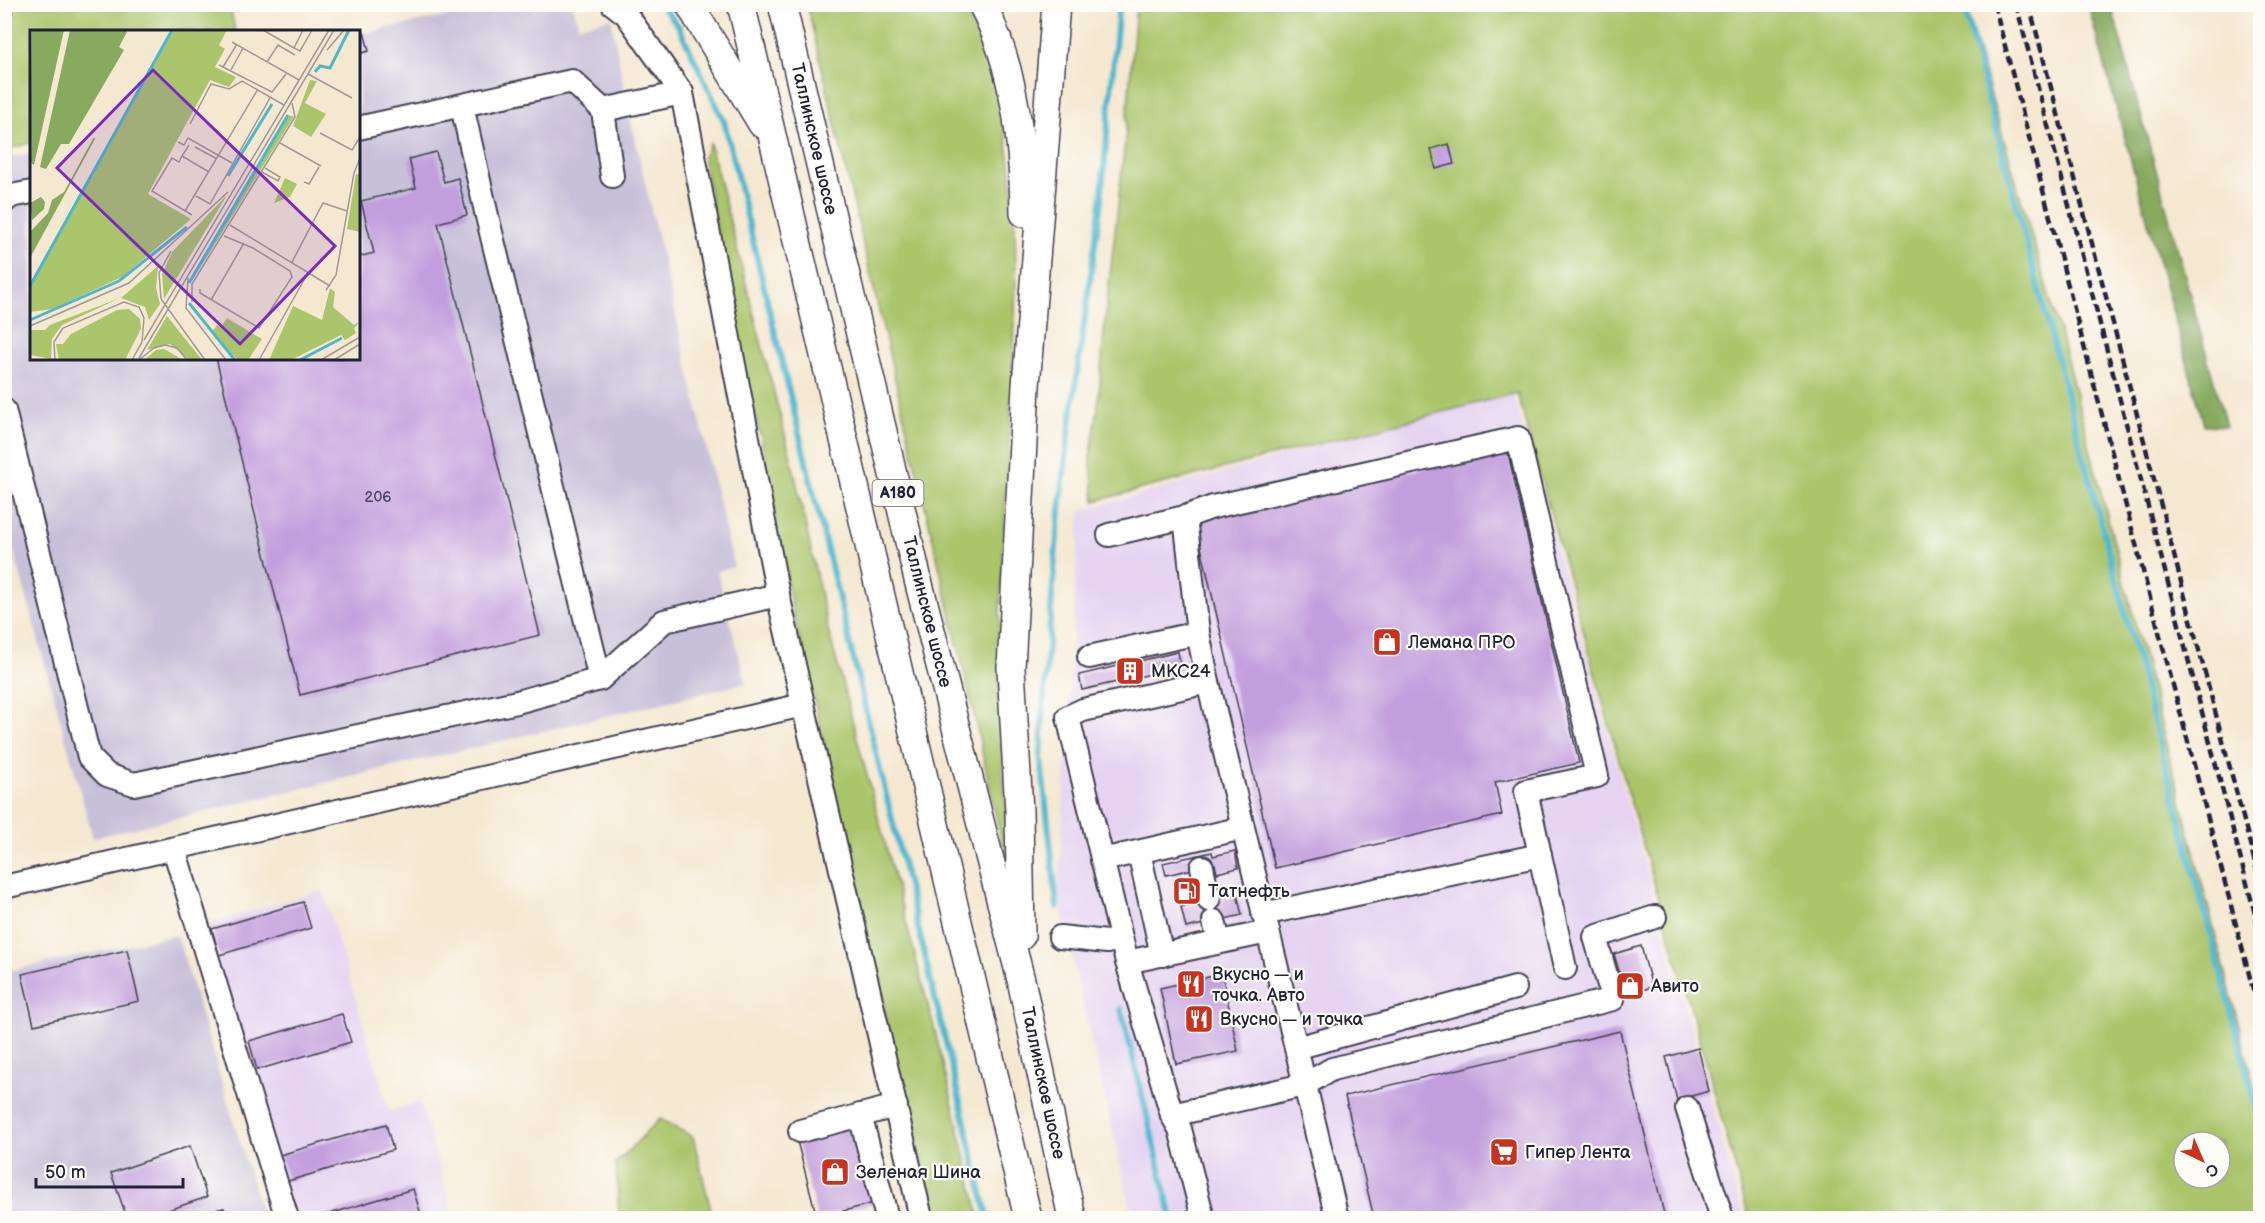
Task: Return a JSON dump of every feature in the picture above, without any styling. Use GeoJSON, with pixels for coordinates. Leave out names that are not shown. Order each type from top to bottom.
{"type":"FeatureCollection","features":[{"type":"Feature","properties":{"kind":"main road"},"geometry":{"type":"LineString","coordinates":[[689,4],[777,150]]}},
{"type":"Feature","properties":{"kind":"main road"},"geometry":{"type":"LineString","coordinates":[[741,4],[1028,1218]]}},
{"type":"Feature","properties":{"kind":"main road","name":"Таллинское шоссе"},"geometry":{"type":"LineString","coordinates":[[782,4],[919,584],[1021,980],[1072,1218]]}},
{"type":"Feature","properties":{"kind":"main road"},"geometry":{"type":"LineString","coordinates":[[982,4],[995,29],[1018,117],[1024,180],[1026,386]]}},
{"type":"Feature","properties":{"kind":"main road"},"geometry":{"type":"LineString","coordinates":[[1021,980],[1019,811],[1011,668],[1026,386],[1056,4]]}},
{"type":"Feature","properties":{"kind":"street"},"geometry":{"type":"LineString","coordinates":[[613,4],[626,14],[682,93],[778,595],[921,1216],[898,1218]]}},
{"type":"Feature","properties":{"kind":"street"},"geometry":{"type":"LineString","coordinates":[[360,128],[572,81],[603,110],[612,176]]}},
{"type":"Feature","properties":{"kind":"street"},"geometry":{"type":"LineString","coordinates":[[603,110],[682,93]]}},
{"type":"Feature","properties":{"kind":"street"},"geometry":{"type":"LineString","coordinates":[[462,106],[600,679]]}},
{"type":"Feature","properties":{"kind":"street"},"geometry":{"type":"LineString","coordinates":[[4,202],[11,196],[30,192]]}},
{"type":"Feature","properties":{"kind":"street"},"geometry":{"type":"LineString","coordinates":[[4,410],[89,758],[107,776],[134,784],[517,702],[600,679],[664,621],[778,595]]}},
{"type":"Feature","properties":{"kind":"street"},"geometry":{"type":"LineString","coordinates":[[1109,535],[1185,517],[1213,507],[1518,438],[1597,776],[1526,791],[1565,968]]}},
{"type":"Feature","properties":{"kind":"street"},"geometry":{"type":"LineString","coordinates":[[1185,517],[1198,633],[1208,682],[1337,1218]]}},
{"type":"Feature","properties":{"kind":"street"},"geometry":{"type":"LineString","coordinates":[[1089,657],[1198,633]]}},
{"type":"Feature","properties":{"kind":"street"},"geometry":{"type":"LineString","coordinates":[[1203,1218],[1180,1129],[1172,1115],[1127,962],[1068,717],[1083,710],[1208,682]]}},
{"type":"Feature","properties":{"kind":"street"},"geometry":{"type":"LineString","coordinates":[[5,885],[174,849],[803,705]]}},
{"type":"Feature","properties":{"kind":"street"},"geometry":{"type":"LineString","coordinates":[[1102,860],[1139,852],[1199,854],[1243,828]]}},
{"type":"Feature","properties":{"kind":"street"},"geometry":{"type":"LineString","coordinates":[[174,849],[287,1218]]}},
{"type":"Feature","properties":{"kind":"street"},"geometry":{"type":"LineString","coordinates":[[1139,852],[1162,955]]}},
{"type":"Feature","properties":{"kind":"street"},"geometry":{"type":"LineString","coordinates":[[1199,854],[1214,921]]}},
{"type":"Feature","properties":{"kind":"street"},"geometry":{"type":"LineString","coordinates":[[1127,962],[1162,955],[1214,921],[1266,923],[1540,855]]}},
{"type":"Feature","properties":{"kind":"street"},"geometry":{"type":"LineString","coordinates":[[1172,1115],[1305,1085],[1332,1069],[1613,999],[1595,937],[1655,918]]}},
{"type":"Feature","properties":{"kind":"street"},"geometry":{"type":"LineString","coordinates":[[1060,937],[1107,942],[1121,939]]}},
{"type":"Feature","properties":{"kind":"street"},"geometry":{"type":"LineString","coordinates":[[1296,1048],[1515,988]]}},
{"type":"Feature","properties":{"kind":"street"},"geometry":{"type":"LineString","coordinates":[[800,1131],[896,1106]]}},
{"type":"Feature","properties":{"kind":"street"},"geometry":{"type":"LineString","coordinates":[[1687,1108],[1722,1218]]}},
{"type":"Feature","properties":{"kind":"street"},"geometry":{"type":"LineString","coordinates":[[860,1115],[887,1218]]}},
{"type":"Feature","properties":{"kind":"shaded area"},"geometry":{"type":"Polygon","coordinates":[[[504,5],[573,5],[579,26],[611,18],[627,104],[734,567],[717,571],[746,683],[93,838],[5,519],[4,159],[30,153],[30,360],[360,360],[360,34],[504,5]]]}},
{"type":"Feature","properties":{"kind":"shaded area"},"geometry":{"type":"Polygon","coordinates":[[[1513,393],[1744,1218],[1133,1218],[1058,896],[1080,511],[1513,393]]]}},
{"type":"Feature","properties":{"kind":"shaded area"},"geometry":{"type":"Polygon","coordinates":[[[323,890],[389,1111],[420,1102],[454,1218],[294,1218],[207,924],[323,890]]]}},
{"type":"Feature","properties":{"kind":"shaded area"},"geometry":{"type":"Polygon","coordinates":[[[177,935],[263,1218],[5,1218],[4,972],[177,935]]]}},
{"type":"Feature","properties":{"kind":"green space"},"geometry":{"type":"Polygon","coordinates":[[[4,5],[230,5],[235,30],[30,30],[30,143],[5,150],[4,5]]]}},
{"type":"Feature","properties":{"kind":"green space"},"geometry":{"type":"Polygon","coordinates":[[[807,5],[962,5],[982,48],[997,94],[1007,142],[1013,193],[1016,294],[999,636],[1001,744],[1012,853],[1004,854],[976,723],[807,5]]]}},
{"type":"Feature","properties":{"kind":"green space"},"geometry":{"type":"Polygon","coordinates":[[[1136,5],[1965,5],[2061,337],[2260,1107],[2260,1218],[1749,1218],[1517,393],[1095,501],[1090,458],[1098,406],[1125,142],[1136,5]]]}},
{"type":"Feature","properties":{"kind":"green space"},"geometry":{"type":"Polygon","coordinates":[[[2088,5],[2111,5],[2226,426],[2204,425],[2088,5]]]}},
{"type":"Feature","properties":{"kind":"green space"},"geometry":{"type":"Polygon","coordinates":[[[710,144],[791,458],[828,629],[935,1031],[980,1218],[935,1218],[862,922],[811,685],[792,609],[762,441],[745,380],[703,157],[710,144]]]}},
{"type":"Feature","properties":{"kind":"green space"},"geometry":{"type":"Polygon","coordinates":[[[660,1119],[693,1137],[713,1218],[619,1218],[616,1163],[660,1119]]]}},
{"type":"Feature","properties":{"kind":"building"},"geometry":{"type":"Polygon","coordinates":[[[364,32],[369,51],[360,53],[360,33],[364,32]]]}},
{"type":"Feature","properties":{"kind":"building"},"geometry":{"type":"Polygon","coordinates":[[[1449,144],[1454,164],[1436,169],[1431,149],[1449,144]]]}},
{"type":"Feature","properties":{"kind":"building"},"geometry":{"type":"Polygon","coordinates":[[[436,152],[444,182],[458,178],[467,215],[438,223],[540,635],[300,695],[216,360],[360,360],[360,256],[374,253],[361,201],[416,188],[409,159],[436,152]]]}},
{"type":"Feature","properties":{"kind":"building","name":"Лемана ПРО"},"geometry":{"type":"Polygon","coordinates":[[[1507,449],[1579,763],[1495,782],[1502,815],[1275,868],[1195,521],[1507,449]]]}},
{"type":"Feature","properties":{"kind":"building","name":"МКС24"},"geometry":{"type":"Polygon","coordinates":[[[1178,652],[1181,667],[1082,690],[1079,675],[1178,652]]]}},
{"type":"Feature","properties":{"kind":"building"},"geometry":{"type":"Polygon","coordinates":[[[1235,851],[1238,868],[1217,873],[1215,864],[1166,875],[1163,863],[1212,852],[1213,856],[1235,851]]]}},
{"type":"Feature","properties":{"kind":"building"},"geometry":{"type":"Polygon","coordinates":[[[1237,894],[1242,915],[1186,928],[1181,907],[1237,894]]]}},
{"type":"Feature","properties":{"kind":"building"},"geometry":{"type":"Polygon","coordinates":[[[303,902],[311,928],[219,955],[212,929],[303,902]]]}},
{"type":"Feature","properties":{"kind":"building"},"geometry":{"type":"Polygon","coordinates":[[[1641,946],[1652,987],[1626,995],[1614,954],[1641,946]]]}},
{"type":"Feature","properties":{"kind":"building"},"geometry":{"type":"Polygon","coordinates":[[[127,950],[139,1001],[34,1025],[22,974],[127,950]]]}},
{"type":"Feature","properties":{"kind":"building","name":"Вкусно — и точка"},"geometry":{"type":"Polygon","coordinates":[[[1222,974],[1238,1051],[1176,1064],[1160,988],[1222,974]]]}},
{"type":"Feature","properties":{"kind":"building"},"geometry":{"type":"Polygon","coordinates":[[[342,1014],[351,1042],[257,1070],[249,1041],[342,1014]]]}},
{"type":"Feature","properties":{"kind":"building","name":"Гипер Лента"},"geometry":{"type":"Polygon","coordinates":[[[1620,1031],[1665,1218],[1374,1218],[1345,1096],[1620,1031]]]}},
{"type":"Feature","properties":{"kind":"building"},"geometry":{"type":"Polygon","coordinates":[[[1698,1048],[1709,1091],[1677,1100],[1666,1057],[1698,1048]]]}},
{"type":"Feature","properties":{"kind":"building"},"geometry":{"type":"Polygon","coordinates":[[[386,1124],[393,1150],[288,1181],[280,1155],[386,1124]]]}},
{"type":"Feature","properties":{"kind":"building","name":"Зеленая Шина"},"geometry":{"type":"Polygon","coordinates":[[[854,1126],[874,1203],[817,1218],[797,1141],[854,1126]]]}},
{"type":"Feature","properties":{"kind":"building"},"geometry":{"type":"Polygon","coordinates":[[[190,1146],[207,1197],[145,1218],[127,1218],[111,1173],[190,1146]]]}},
{"type":"Feature","properties":{"kind":"building"},"geometry":{"type":"Polygon","coordinates":[[[413,1189],[422,1218],[316,1218],[413,1189]]]}},
{"type":"Feature","properties":{"kind":"building"},"geometry":{"type":"Polygon","coordinates":[[[224,1208],[226,1218],[180,1218],[224,1208]]]}},
{"type":"Feature","properties":{"kind":"waterway"},"geometry":{"type":"LineString","coordinates":[[660,4],[678,25],[724,121],[988,1218]]}},
{"type":"Feature","properties":{"kind":"waterway"},"geometry":{"type":"LineString","coordinates":[[1057,907],[1041,758],[1043,709],[1056,547],[1067,447],[1101,201],[1119,4]]}},
{"type":"Feature","properties":{"kind":"waterway"},"geometry":{"type":"LineString","coordinates":[[1963,4],[2260,1120]]}},
{"type":"Feature","properties":{"kind":"waterway"},"geometry":{"type":"LineString","coordinates":[[1121,1009],[1172,1218]]}},
{"type":"Feature","properties":{"kind":"railway"},"geometry":{"type":"LineString","coordinates":[[1994,4],[2260,1016]]}},
{"type":"Feature","properties":{"kind":"railway"},"geometry":{"type":"LineString","coordinates":[[2016,4],[2260,933]]}},
{"type":"Feature","properties":{"kind":"railway"},"geometry":{"type":"LineString","coordinates":[[2029,4],[2260,882]]}},
{"type":"Feature","properties":{"kind":"place","name":"Лемана ПРО"},"geometry":{"type":"Point","coordinates":[1387,642]}},
{"type":"Feature","properties":{"kind":"place","name":"МКС24"},"geometry":{"type":"Point","coordinates":[1130,671]}},
{"type":"Feature","properties":{"kind":"place","name":"Татнефть"},"geometry":{"type":"Point","coordinates":[1187,891]}},
{"type":"Feature","properties":{"kind":"place","name":"Вкусно — и точка. Авто"},"geometry":{"type":"Point","coordinates":[1191,984]}},
{"type":"Feature","properties":{"kind":"place","name":"Авито"},"geometry":{"type":"Point","coordinates":[1630,986]}},
{"type":"Feature","properties":{"kind":"place","name":"Вкусно — и точка"},"geometry":{"type":"Point","coordinates":[1199,1019]}},
{"type":"Feature","properties":{"kind":"place","name":"Гипер Лента"},"geometry":{"type":"Point","coordinates":[1504,1152]}},
{"type":"Feature","properties":{"kind":"place","name":"Зеленая Шина"},"geometry":{"type":"Point","coordinates":[835,1172]}}]}
